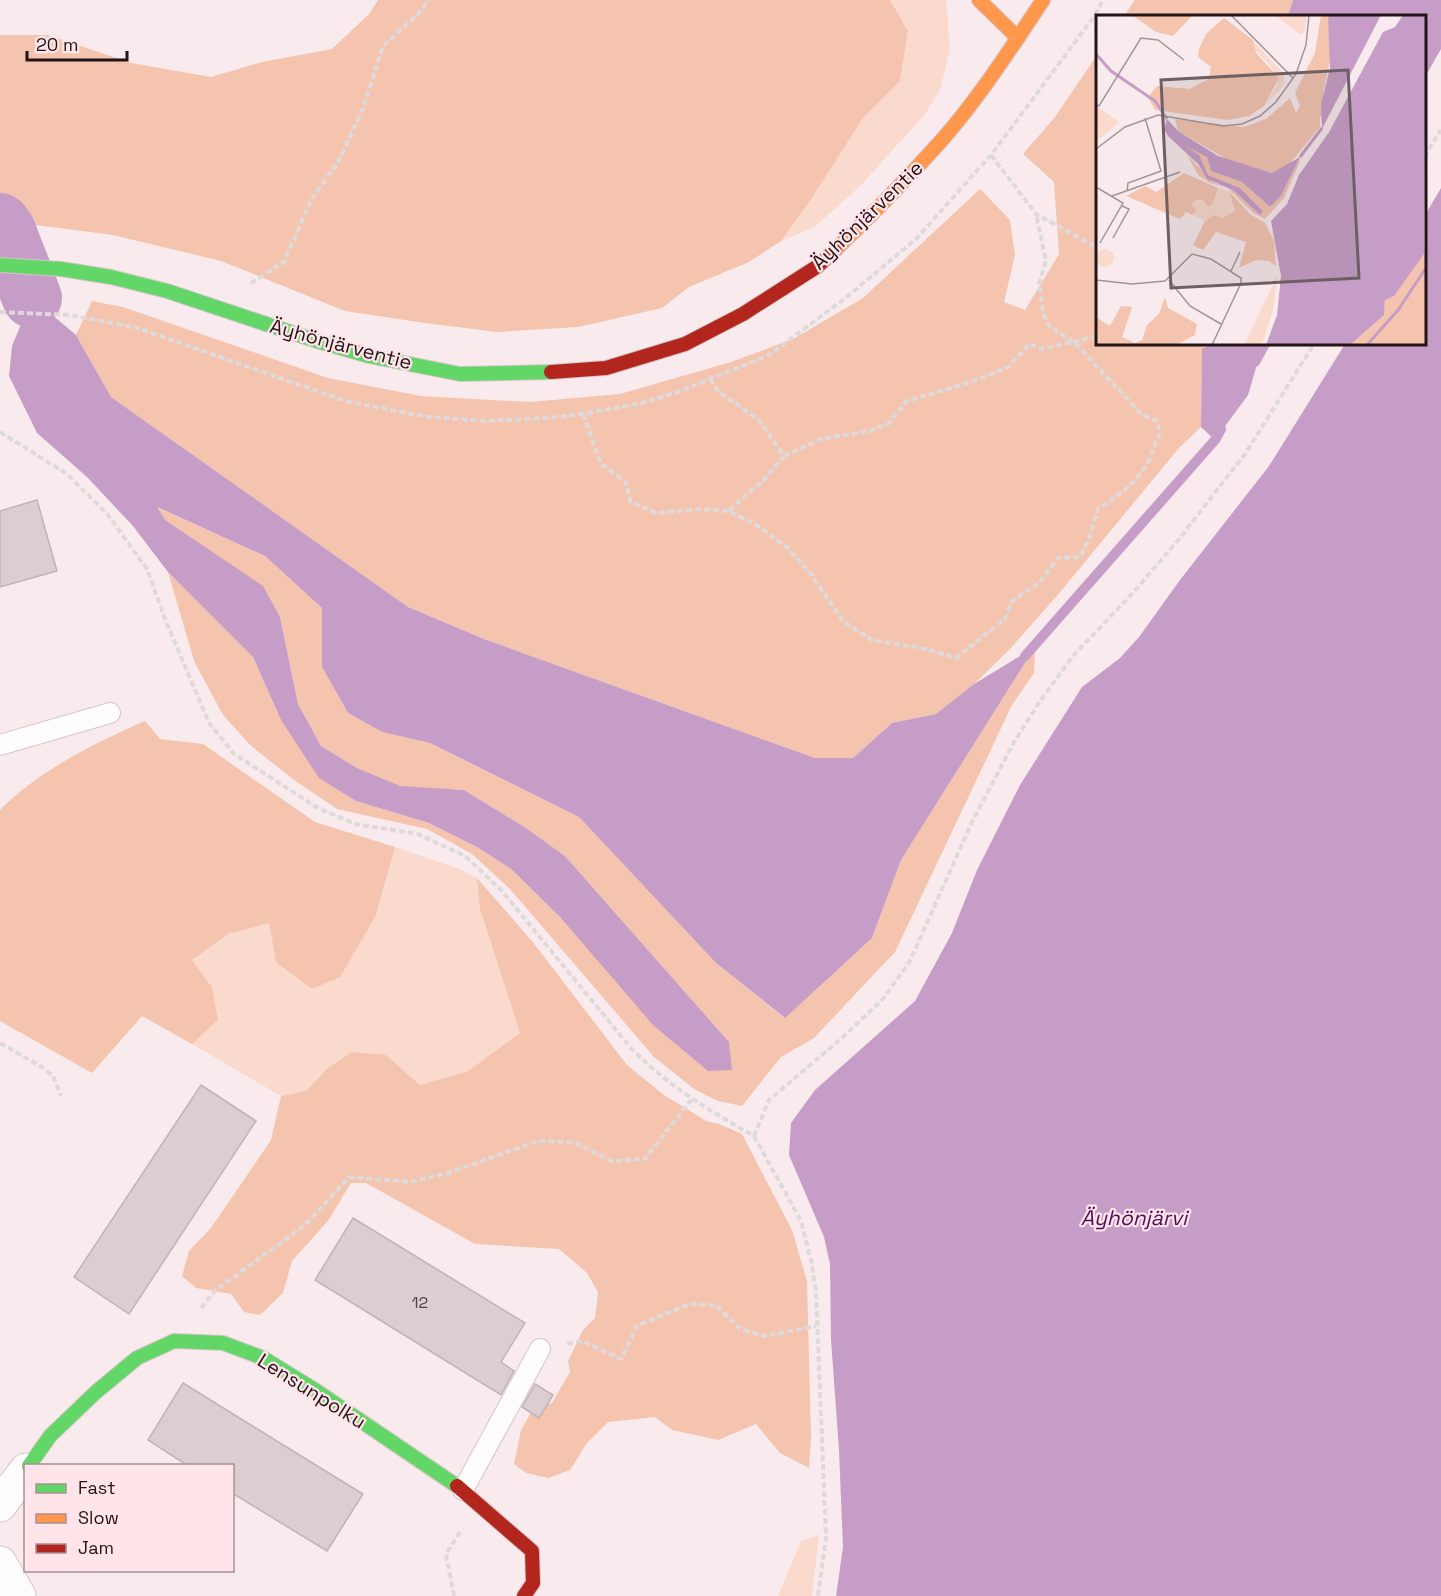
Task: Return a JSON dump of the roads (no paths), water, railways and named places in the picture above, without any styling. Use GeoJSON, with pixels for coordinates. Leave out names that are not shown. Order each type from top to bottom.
{"type":"FeatureCollection","features":[{"type":"Feature","properties":{"kind":"main road"},"geometry":{"type":"LineString","coordinates":[[979,0],[1017,38]]}},
{"type":"Feature","properties":{"kind":"main road","name":"Äyhönjärventie"},"geometry":{"type":"LineString","coordinates":[[0,266],[61,269],[111,277],[167,291],[369,356],[460,374],[531,374],[606,368],[685,344],[743,314],[818,266],[875,212],[942,140],[990,79],[1043,0]]}},
{"type":"Feature","properties":{"kind":"main road","name":"Lensunpolku"},"geometry":{"type":"LineString","coordinates":[[30,1464],[50,1436],[96,1392],[137,1358],[174,1341],[223,1343],[263,1358],[315,1390],[470,1497],[532,1551],[533,1583],[524,1596]]}},
{"type":"Feature","properties":{"kind":"street"},"geometry":{"type":"LineString","coordinates":[[0,1505],[24,1473]]}},
{"type":"Feature","properties":{"kind":"street"},"geometry":{"type":"LineString","coordinates":[[0,1563],[19,1596]]}},
{"type":"Feature","properties":{"kind":"lane"},"geometry":{"type":"LineString","coordinates":[[0,745],[110,713]]}},
{"type":"Feature","properties":{"kind":"lane"},"geometry":{"type":"LineString","coordinates":[[470,1497],[540,1349]]}},
{"type":"Feature","properties":{"kind":"water"},"geometry":{"type":"Polygon","coordinates":[[[1293,0],[1441,0],[1441,49],[1426,75],[1426,15],[1288,15],[1293,0]]]}},
{"type":"Feature","properties":{"kind":"water","name":"Äyhönjärvi"},"geometry":{"type":"Polygon","coordinates":[[[1441,188],[1441,1596],[836,1596],[843,1547],[831,1340],[830,1264],[824,1237],[789,1155],[791,1123],[815,1090],[915,1001],[952,933],[977,870],[1020,785],[1082,687],[1120,658],[1139,637],[1180,580],[1269,466],[1344,345],[1426,345],[1426,213],[1441,188]]]}},
{"type":"Feature","properties":{"kind":"water"},"geometry":{"type":"Polygon","coordinates":[[[32,298],[76,335],[111,397],[408,607],[484,639],[815,758],[853,758],[892,723],[936,714],[974,684],[1035,647],[901,860],[872,938],[785,1018],[716,963],[579,817],[430,743],[382,732],[348,713],[322,667],[322,608],[265,556],[157,507],[165,520],[263,586],[280,617],[298,704],[321,746],[357,768],[400,786],[464,790],[526,828],[565,856],[729,1042],[732,1070],[708,1071],[653,1025],[561,918],[511,869],[477,847],[429,823],[356,801],[319,778],[281,720],[253,657],[168,572],[133,526],[87,477],[37,433],[9,376],[12,346],[32,298]]]}},
{"type":"Feature","properties":{"kind":"water"},"geometry":{"type":"Polygon","coordinates":[[[1210,345],[1263,345],[1248,395],[1215,440],[1201,427],[1202,349],[1210,345]]]}},
{"type":"Feature","properties":{"kind":"waterway"},"geometry":{"type":"LineString","coordinates":[[0,223],[6,231],[32,298]]}},
{"type":"Feature","properties":{"kind":"waterway"},"geometry":{"type":"LineString","coordinates":[[1255,362],[1264,345]]}},
{"type":"Feature","properties":{"kind":"waterway"},"geometry":{"type":"LineString","coordinates":[[1025,656],[1215,440],[1221,429]]}}]}
